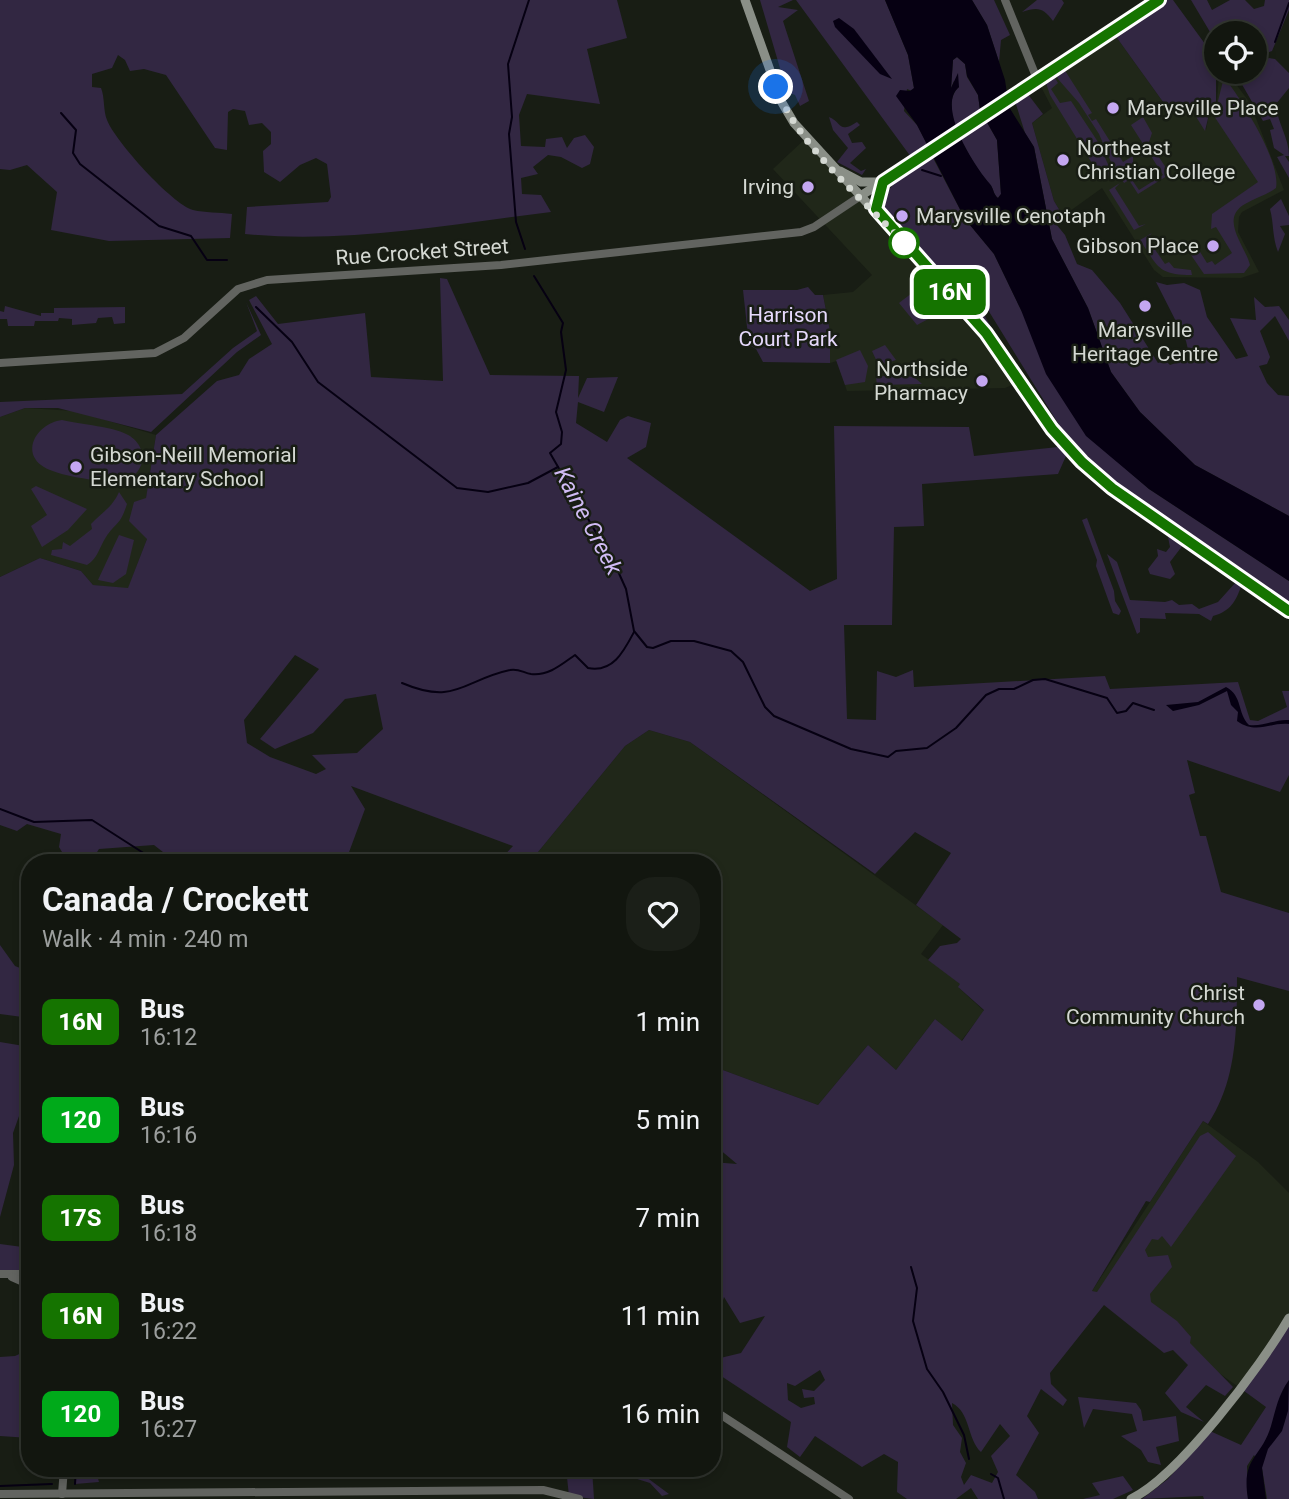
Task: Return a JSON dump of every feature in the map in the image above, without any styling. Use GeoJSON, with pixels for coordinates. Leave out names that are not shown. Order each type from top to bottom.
{"type":"FeatureCollection","features":[{"type":"Feature","properties":{"kind":"main road"},"geometry":{"type":"LineString","coordinates":[[745,0],[787,113],[859,197],[986,333],[1052,429],[1082,462],[1112,488],[1289,611]]}},
{"type":"Feature","properties":{"kind":"main road"},"geometry":{"type":"LineString","coordinates":[[859,197],[1023,87],[1160,0]]}},
{"type":"Feature","properties":{"kind":"main road"},"geometry":{"type":"LineString","coordinates":[[830,164],[854,180],[883,182]]}},
{"type":"Feature","properties":{"kind":"main road"},"geometry":{"type":"LineString","coordinates":[[877,215],[876,200],[883,182]]}},
{"type":"Feature","properties":{"kind":"main road"},"geometry":{"type":"LineString","coordinates":[[1131,1499],[1164,1475],[1219,1414],[1254,1372],[1289,1318]]}},
{"type":"Feature","properties":{"kind":"street"},"geometry":{"type":"LineString","coordinates":[[1004,0],[1037,79]]}},
{"type":"Feature","properties":{"kind":"street","name":"Rue Crocket Street"},"geometry":{"type":"LineString","coordinates":[[0,363],[155,353],[184,338],[239,289],[267,280],[501,265],[801,232],[814,227],[859,197]]}},
{"type":"Feature","properties":{"kind":"street"},"geometry":{"type":"LineString","coordinates":[[721,1415],[849,1499]]}},
{"type":"Feature","properties":{"kind":"street"},"geometry":{"type":"LineString","coordinates":[[62,1494],[63,1477]]}},
{"type":"Feature","properties":{"kind":"street"},"geometry":{"type":"LineString","coordinates":[[0,1494],[543,1490],[579,1499]]}},
{"type":"Feature","properties":{"kind":"shaded area"},"geometry":{"type":"Polygon","coordinates":[[[885,0],[972,0],[987,25],[1005,80],[1009,107],[1034,147],[1052,239],[1088,308],[1111,372],[1140,412],[1195,465],[1289,516],[1289,581],[1149,489],[1086,436],[1046,374],[1021,310],[994,254],[965,219],[917,125],[896,96],[900,90],[910,91],[914,88],[908,55],[885,0]],[[957,57],[953,60],[951,88],[958,73],[959,87],[953,96],[954,121],[975,164],[998,198],[1001,194],[997,140],[980,110],[978,95],[967,76],[965,64],[957,57]]]}},
{"type":"Feature","properties":{"kind":"shaded area"},"geometry":{"type":"Polygon","coordinates":[[[839,18],[854,29],[892,79],[880,74],[835,27],[833,21],[839,18]]]}},
{"type":"Feature","properties":{"kind":"shaded area"},"geometry":{"type":"Polygon","coordinates":[[[1112,31],[1171,113],[1190,107],[1206,130],[1210,109],[1216,117],[1218,84],[1236,84],[1250,103],[1284,190],[1242,212],[1239,217],[1238,232],[1259,272],[1241,278],[1163,277],[1154,270],[1102,188],[1063,216],[1054,201],[1032,123],[1052,108],[1037,79],[1112,31]]]}},
{"type":"Feature","properties":{"kind":"shaded area"},"geometry":{"type":"Polygon","coordinates":[[[806,138],[965,308],[1019,382],[1005,388],[847,391],[837,361],[830,363],[830,331],[823,295],[853,292],[872,275],[773,169],[806,138]]]}},
{"type":"Feature","properties":{"kind":"shaded area","name":"Gibson-Neill Memorial Elementary School"},"geometry":{"type":"Polygon","coordinates":[[[25,408],[75,411],[156,435],[146,499],[147,539],[128,589],[93,585],[81,571],[40,558],[0,577],[0,417],[25,408]]]}},
{"type":"Feature","properties":{"kind":"shaded area"},"geometry":{"type":"Polygon","coordinates":[[[1226,687],[1235,695],[1249,725],[1284,720],[1289,720],[1289,724],[1257,728],[1244,725],[1237,721],[1238,712],[1231,705],[1227,691],[1199,705],[1173,711],[1166,705],[1198,702],[1226,687]]]}},
{"type":"Feature","properties":{"kind":"shaded area"},"geometry":{"type":"Polygon","coordinates":[[[649,730],[690,742],[943,925],[921,954],[961,984],[959,988],[984,1011],[961,1041],[935,1019],[896,1070],[868,1045],[818,1105],[721,1069],[721,854],[536,854],[625,746],[649,730]]]}},
{"type":"Feature","properties":{"kind":"shaded area"},"geometry":{"type":"Polygon","coordinates":[[[1203,1121],[1258,1162],[1289,1193],[1289,1318],[1240,1388],[1112,1297],[1092,1291],[1203,1121]]]}},
{"type":"Feature","properties":{"kind":"shaded area"},"geometry":{"type":"Polygon","coordinates":[[[1289,1380],[1288,1411],[1282,1431],[1268,1449],[1262,1468],[1266,1499],[1248,1499],[1247,1475],[1250,1466],[1267,1437],[1280,1397],[1289,1380]]]}},
{"type":"Feature","properties":{"kind":"green space"},"geometry":{"type":"Polygon","coordinates":[[[0,0],[617,0],[627,38],[587,49],[600,104],[527,94],[519,115],[521,146],[545,147],[546,139],[562,137],[567,148],[574,138],[585,135],[594,147],[590,164],[582,168],[561,157],[548,155],[533,167],[538,174],[521,178],[522,194],[541,195],[551,212],[360,235],[245,234],[247,207],[328,202],[331,197],[327,164],[316,158],[300,165],[280,182],[264,172],[263,151],[271,144],[271,132],[262,123],[249,125],[245,111],[233,109],[228,112],[227,150],[215,148],[166,75],[144,69],[130,71],[125,60],[118,55],[112,68],[92,74],[92,87],[101,88],[107,120],[112,130],[145,171],[184,205],[198,211],[232,214],[230,238],[109,241],[51,230],[57,192],[27,165],[10,170],[0,169],[0,0]]]}},
{"type":"Feature","properties":{"kind":"green space"},"geometry":{"type":"Polygon","coordinates":[[[760,0],[793,0],[778,7],[798,10],[783,21],[809,101],[800,106],[795,95],[787,92],[760,0]]]}},
{"type":"Feature","properties":{"kind":"green space"},"geometry":{"type":"Polygon","coordinates":[[[796,0],[885,0],[908,55],[914,88],[912,91],[907,89],[904,111],[917,125],[928,146],[911,157],[796,0]]]}},
{"type":"Feature","properties":{"kind":"green space"},"geometry":{"type":"Polygon","coordinates":[[[972,0],[994,0],[1010,35],[1001,40],[999,62],[987,25],[972,0]]]}},
{"type":"Feature","properties":{"kind":"green space"},"geometry":{"type":"Polygon","coordinates":[[[1037,0],[1062,0],[1064,3],[1053,21],[1039,9],[1022,12],[1037,0]]]}},
{"type":"Feature","properties":{"kind":"green space"},"geometry":{"type":"Polygon","coordinates":[[[1160,0],[1173,0],[1204,43],[1204,84],[1216,84],[1216,109],[1222,84],[1229,84],[1249,115],[1272,162],[1276,188],[1245,204],[1234,217],[1236,233],[1250,265],[1244,273],[1204,274],[1191,255],[1193,247],[1197,247],[1207,263],[1212,261],[1215,265],[1232,253],[1216,227],[1211,229],[1212,214],[1258,182],[1210,110],[1205,131],[1190,107],[1171,113],[1112,31],[1160,0]]]}},
{"type":"Feature","properties":{"kind":"green space"},"geometry":{"type":"Polygon","coordinates":[[[1191,0],[1207,0],[1212,10],[1230,0],[1245,0],[1254,9],[1264,6],[1265,0],[1289,0],[1289,10],[1272,51],[1267,53],[1267,21],[1204,22],[1191,0]]]}},
{"type":"Feature","properties":{"kind":"green space"},"geometry":{"type":"Polygon","coordinates":[[[957,57],[965,64],[967,77],[978,95],[980,110],[997,140],[1001,194],[998,198],[967,152],[954,122],[953,97],[959,87],[954,81],[951,88],[953,60],[957,57]]]}},
{"type":"Feature","properties":{"kind":"green space"},"geometry":{"type":"Polygon","coordinates":[[[1267,59],[1275,59],[1289,73],[1289,88],[1276,104],[1288,149],[1289,156],[1285,156],[1289,162],[1289,178],[1277,157],[1284,155],[1274,148],[1270,130],[1274,129],[1270,119],[1263,121],[1242,84],[1267,84],[1267,59]]]}},
{"type":"Feature","properties":{"kind":"green space"},"geometry":{"type":"Polygon","coordinates":[[[1064,69],[1092,113],[1088,115],[1092,121],[1096,119],[1123,162],[1133,156],[1133,164],[1120,171],[1114,169],[1099,134],[1079,103],[1058,79],[1056,74],[1064,69]]]}},
{"type":"Feature","properties":{"kind":"green space"},"geometry":{"type":"Polygon","coordinates":[[[1053,75],[1058,83],[1051,89],[1060,103],[1071,101],[1098,142],[1111,171],[1106,181],[1103,181],[1050,95],[1046,83],[1053,75]]]}},
{"type":"Feature","properties":{"kind":"green space"},"geometry":{"type":"Polygon","coordinates":[[[1027,93],[1043,114],[1032,123],[1054,201],[1063,216],[1056,224],[1065,235],[1077,264],[1092,270],[1120,303],[1158,363],[1165,360],[1170,365],[1190,358],[1186,341],[1156,282],[1167,285],[1184,283],[1200,290],[1207,317],[1236,359],[1248,356],[1230,318],[1256,320],[1254,297],[1265,307],[1279,306],[1289,320],[1289,341],[1275,316],[1260,331],[1270,357],[1267,364],[1259,366],[1267,383],[1278,395],[1289,396],[1289,516],[1195,465],[1140,412],[1111,372],[1088,308],[1052,239],[1034,147],[1025,133],[1015,101],[1027,93]]]}},
{"type":"Feature","properties":{"kind":"green space"},"geometry":{"type":"Polygon","coordinates":[[[829,117],[843,127],[857,122],[860,125],[848,134],[852,143],[862,142],[866,148],[850,163],[861,171],[866,169],[862,175],[837,162],[848,148],[833,130],[829,117]]]}},
{"type":"Feature","properties":{"kind":"green space"},"geometry":{"type":"Polygon","coordinates":[[[1143,117],[1152,133],[1149,142],[1170,174],[1138,194],[1129,180],[1124,183],[1121,178],[1130,177],[1139,190],[1163,175],[1149,153],[1142,157],[1139,152],[1145,147],[1131,125],[1143,117]]]}},
{"type":"Feature","properties":{"kind":"green space"},"geometry":{"type":"Polygon","coordinates":[[[932,156],[965,219],[994,254],[1021,310],[1126,469],[1149,489],[1289,581],[1289,604],[1108,477],[1067,438],[980,297],[976,300],[998,340],[976,312],[882,212],[880,201],[899,177],[932,156]]]}},
{"type":"Feature","properties":{"kind":"green space"},"geometry":{"type":"Polygon","coordinates":[[[1120,183],[1115,188],[1139,226],[1146,224],[1134,230],[1109,190],[1120,183]]]}},
{"type":"Feature","properties":{"kind":"green space"},"geometry":{"type":"Polygon","coordinates":[[[1281,199],[1289,216],[1289,225],[1280,226],[1285,234],[1278,252],[1270,209],[1281,199]]]}},
{"type":"Feature","properties":{"kind":"green space"},"geometry":{"type":"Polygon","coordinates":[[[1152,233],[1147,238],[1165,264],[1169,262],[1174,268],[1191,270],[1192,275],[1165,271],[1155,263],[1140,240],[1152,233]]]}},
{"type":"Feature","properties":{"kind":"green space"},"geometry":{"type":"Polygon","coordinates":[[[440,278],[447,279],[490,375],[579,376],[578,398],[587,378],[618,377],[604,412],[578,402],[576,423],[607,442],[620,420],[628,416],[651,423],[646,447],[627,458],[810,591],[837,579],[834,426],[969,427],[974,456],[1058,447],[1066,456],[1058,474],[922,484],[924,526],[894,527],[892,625],[844,625],[847,719],[876,720],[877,671],[896,677],[913,670],[914,687],[1105,676],[1110,689],[1238,682],[1250,720],[1258,721],[1287,707],[1282,691],[1289,691],[1289,775],[1280,792],[1187,760],[1195,793],[1189,795],[1200,836],[1206,836],[1221,892],[1289,913],[1289,991],[1237,977],[1233,1053],[1225,1090],[1218,1107],[1208,1124],[1203,1121],[1150,1202],[1146,1201],[1092,1291],[1097,1292],[1200,1136],[1208,1132],[1236,1156],[1171,1247],[1162,1236],[1158,1240],[1152,1239],[1145,1250],[1148,1257],[1168,1255],[1172,1267],[1150,1294],[1151,1302],[1177,1321],[1191,1337],[1190,1343],[1233,1387],[1225,1396],[1206,1385],[1186,1407],[1204,1422],[1181,1412],[1165,1393],[1188,1365],[1173,1350],[1164,1353],[1104,1305],[1050,1373],[1051,1384],[1067,1400],[1063,1406],[1041,1389],[1027,1416],[1039,1433],[1016,1475],[1035,1492],[1038,1499],[978,1499],[971,1488],[956,1499],[907,1499],[897,1492],[898,1462],[884,1454],[862,1467],[815,1436],[800,1457],[787,1447],[791,1422],[721,1376],[721,1358],[741,1353],[765,1316],[740,1323],[724,1297],[721,1306],[721,1163],[737,1164],[721,1151],[721,1069],[818,1105],[868,1045],[896,1070],[935,1019],[962,1041],[984,1010],[958,987],[960,984],[928,960],[940,946],[957,943],[961,939],[916,905],[951,853],[915,832],[875,874],[690,742],[649,730],[625,746],[536,854],[505,854],[513,846],[351,786],[365,809],[348,854],[166,854],[154,845],[99,849],[96,854],[63,854],[59,847],[61,834],[27,824],[17,831],[0,825],[0,577],[40,558],[81,571],[93,585],[128,588],[147,539],[129,521],[134,502],[146,498],[156,435],[217,381],[239,375],[249,359],[272,344],[249,300],[256,296],[278,324],[365,313],[371,377],[443,381],[440,278]],[[295,655],[244,720],[247,743],[270,757],[316,774],[326,769],[312,755],[357,753],[383,729],[376,694],[345,699],[313,733],[275,749],[260,739],[319,669],[295,655]],[[820,1370],[795,1386],[787,1383],[788,1400],[801,1408],[815,1404],[814,1397],[804,1398],[802,1389],[814,1391],[825,1380],[820,1370]],[[952,1403],[953,1425],[962,1438],[960,1452],[966,1463],[961,1477],[964,1485],[971,1475],[992,1483],[998,1472],[991,1456],[1010,1436],[1000,1424],[981,1452],[973,1440],[963,1413],[952,1403]]]}},
{"type":"Feature","properties":{"kind":"green space"},"geometry":{"type":"Polygon","coordinates":[[[925,283],[940,298],[943,297],[949,308],[917,325],[899,303],[925,283]]]}},
{"type":"Feature","properties":{"kind":"green space","name":"Harrison Court Park"},"geometry":{"type":"Polygon","coordinates":[[[808,287],[815,295],[823,295],[830,331],[830,363],[763,362],[756,349],[749,345],[743,290],[797,290],[808,287]]]}},
{"type":"Feature","properties":{"kind":"green space"},"geometry":{"type":"Polygon","coordinates":[[[246,302],[261,335],[237,352],[151,432],[58,408],[25,408],[0,417],[0,402],[182,394],[233,348],[257,331],[246,302]]]}},
{"type":"Feature","properties":{"kind":"green space"},"geometry":{"type":"Polygon","coordinates":[[[5,306],[41,316],[41,313],[54,313],[54,308],[125,307],[125,323],[114,324],[112,317],[98,318],[96,323],[72,325],[72,319],[59,318],[58,321],[35,321],[34,326],[8,326],[7,319],[0,319],[0,311],[4,312],[5,306]]]}},
{"type":"Feature","properties":{"kind":"green space"},"geometry":{"type":"Polygon","coordinates":[[[885,345],[896,360],[879,366],[872,351],[885,345]]]}},
{"type":"Feature","properties":{"kind":"green space"},"geometry":{"type":"Polygon","coordinates":[[[860,350],[868,366],[865,382],[845,385],[836,360],[860,350]]]}},
{"type":"Feature","properties":{"kind":"green space"},"geometry":{"type":"Polygon","coordinates":[[[876,377],[914,377],[922,384],[877,385],[876,377]]]}},
{"type":"Feature","properties":{"kind":"green space"},"geometry":{"type":"Polygon","coordinates":[[[62,420],[107,428],[130,436],[142,452],[139,469],[125,481],[114,483],[63,474],[40,464],[32,450],[37,434],[52,423],[62,420]]]}},
{"type":"Feature","properties":{"kind":"green space"},"geometry":{"type":"Polygon","coordinates":[[[36,486],[87,509],[68,530],[42,547],[31,526],[47,515],[31,489],[36,486]]]}},
{"type":"Feature","properties":{"kind":"green space"},"geometry":{"type":"Polygon","coordinates":[[[119,492],[127,504],[120,520],[91,562],[87,565],[51,555],[52,550],[62,549],[63,542],[70,546],[92,529],[91,524],[110,506],[119,492]]]}},
{"type":"Feature","properties":{"kind":"green space"},"geometry":{"type":"Polygon","coordinates":[[[1087,518],[1114,591],[1115,601],[1121,611],[1119,615],[1113,613],[1096,566],[1097,560],[1082,520],[1087,518]]]}},
{"type":"Feature","properties":{"kind":"green space"},"geometry":{"type":"Polygon","coordinates":[[[119,535],[134,540],[126,574],[113,583],[98,580],[119,535]]]}},
{"type":"Feature","properties":{"kind":"green space"},"geometry":{"type":"Polygon","coordinates":[[[1168,537],[1183,545],[1170,562],[1175,574],[1170,579],[1150,574],[1148,569],[1158,556],[1157,549],[1166,552],[1170,547],[1168,537]]]}},
{"type":"Feature","properties":{"kind":"green space"},"geometry":{"type":"Polygon","coordinates":[[[1107,554],[1117,562],[1130,600],[1172,600],[1179,605],[1192,604],[1199,609],[1218,602],[1236,582],[1242,584],[1232,604],[1213,616],[1211,621],[1199,614],[1165,613],[1166,619],[1140,618],[1140,632],[1137,634],[1107,554]]]}},
{"type":"Feature","properties":{"kind":"green space"},"geometry":{"type":"Polygon","coordinates":[[[0,945],[15,966],[21,968],[21,1017],[0,1014],[0,945]]]}},
{"type":"Feature","properties":{"kind":"green space"},"geometry":{"type":"Polygon","coordinates":[[[0,1042],[21,1046],[21,1110],[13,1133],[14,1165],[0,1217],[0,1042]]]}},
{"type":"Feature","properties":{"kind":"green space"},"geometry":{"type":"Polygon","coordinates":[[[0,1244],[21,1247],[21,1278],[0,1274],[0,1244]]]}},
{"type":"Feature","properties":{"kind":"green space"},"geometry":{"type":"Polygon","coordinates":[[[1289,1318],[1289,1499],[1267,1499],[1262,1468],[1254,1455],[1247,1466],[1248,1499],[1204,1499],[1203,1496],[1142,1499],[1168,1479],[1210,1431],[1241,1445],[1266,1407],[1240,1388],[1289,1318]]]}},
{"type":"Feature","properties":{"kind":"green space"},"geometry":{"type":"Polygon","coordinates":[[[21,1353],[21,1437],[0,1436],[0,1357],[21,1353]]]}},
{"type":"Feature","properties":{"kind":"green space"},"geometry":{"type":"Polygon","coordinates":[[[1078,1397],[1136,1403],[1141,1410],[1143,1421],[1176,1416],[1179,1441],[1156,1447],[1161,1465],[1148,1462],[1141,1450],[1121,1436],[1137,1431],[1132,1414],[1093,1409],[1084,1428],[1078,1397]]]}},
{"type":"Feature","properties":{"kind":"green space"},"geometry":{"type":"Polygon","coordinates":[[[1123,1476],[1133,1490],[1113,1499],[1083,1499],[1100,1495],[1092,1483],[1123,1476]]]}},
{"type":"Feature","properties":{"kind":"green space"},"geometry":{"type":"Polygon","coordinates":[[[75,1477],[98,1477],[99,1482],[75,1484],[75,1477]]]}},
{"type":"Feature","properties":{"kind":"green space"},"geometry":{"type":"Polygon","coordinates":[[[567,1477],[593,1477],[594,1499],[569,1496],[567,1477]]]}},
{"type":"Feature","properties":{"kind":"green space"},"geometry":{"type":"Polygon","coordinates":[[[631,1477],[646,1477],[669,1494],[662,1496],[650,1483],[631,1477]]]}},
{"type":"Feature","properties":{"kind":"waterway","name":"Kaine Creek"},"geometry":{"type":"LineString","coordinates":[[525,249],[516,222],[509,134],[512,117],[508,64],[529,0]]}},
{"type":"Feature","properties":{"kind":"waterway"},"geometry":{"type":"LineString","coordinates":[[1275,42],[1289,3]]}},
{"type":"Feature","properties":{"kind":"waterway"},"geometry":{"type":"LineString","coordinates":[[61,113],[76,130],[73,153],[80,164],[159,226],[191,236],[207,260],[227,260]]}},
{"type":"Feature","properties":{"kind":"waterway"},"geometry":{"type":"LineString","coordinates":[[922,170],[941,176]]}},
{"type":"Feature","properties":{"kind":"waterway","name":"Kaine Creek"},"geometry":{"type":"LineString","coordinates":[[534,276],[563,323],[561,332],[566,370],[556,412],[562,432],[561,444],[550,453],[617,569],[626,589],[634,631],[647,647],[653,648],[671,641],[694,641],[731,651],[743,662],[765,707],[774,716],[851,749],[888,757],[896,751],[927,748],[956,728],[986,695],[999,689],[1014,689],[1033,680],[1045,679],[1107,698],[1117,713],[1126,711],[1133,703],[1154,710]]}},
{"type":"Feature","properties":{"kind":"waterway"},"geometry":{"type":"LineString","coordinates":[[256,307],[292,342],[318,382],[457,488],[488,492],[528,483],[558,467]]}},
{"type":"Feature","properties":{"kind":"waterway"},"geometry":{"type":"LineString","coordinates":[[402,683],[435,692],[448,692],[510,670],[531,674],[544,673],[575,655],[588,668],[597,669],[617,659],[634,632]]}},
{"type":"Feature","properties":{"kind":"waterway"},"geometry":{"type":"LineString","coordinates":[[0,809],[34,822],[92,820],[145,854]]}},
{"type":"Feature","properties":{"kind":"waterway"},"geometry":{"type":"LineString","coordinates":[[911,1267],[917,1288],[913,1321],[927,1369],[943,1392],[964,1435],[969,1459]]}},
{"type":"Feature","properties":{"kind":"waterway"},"geometry":{"type":"LineString","coordinates":[[991,1474],[998,1478],[1004,1499]]}},
{"type":"Feature","properties":{"kind":"waterway"},"geometry":{"type":"LineString","coordinates":[[75,1477],[75,1484]]}},
{"type":"Feature","properties":{"kind":"waterway"},"geometry":{"type":"LineString","coordinates":[[0,1486],[52,1484]]}},
{"type":"Feature","properties":{"kind":"bus line","name":"16N"},"geometry":{"type":"LineString","coordinates":[[1159,0],[1023,87],[883,182],[876,200],[877,215],[986,333],[1052,429],[1082,462],[1112,488],[1253,583],[1289,611]]}},
{"type":"Feature","properties":{"kind":"place","name":"Marysville Place"},"geometry":{"type":"Point","coordinates":[1113,108]}},
{"type":"Feature","properties":{"kind":"place","name":"Northeast Christian College"},"geometry":{"type":"Point","coordinates":[1063,160]}},
{"type":"Feature","properties":{"kind":"place","name":"Irving"},"geometry":{"type":"Point","coordinates":[808,187]}},
{"type":"Feature","properties":{"kind":"place","name":"Marysville Cenotaph"},"geometry":{"type":"Point","coordinates":[902,216]}},
{"type":"Feature","properties":{"kind":"place","name":"Gibson Place"},"geometry":{"type":"Point","coordinates":[1213,246]}},
{"type":"Feature","properties":{"kind":"place","name":"Marysville Heritage Centre"},"geometry":{"type":"Point","coordinates":[1145,306]}},
{"type":"Feature","properties":{"kind":"place","name":"Northside Pharmacy"},"geometry":{"type":"Point","coordinates":[982,381]}},
{"type":"Feature","properties":{"kind":"place","name":"Gibson-Neill Memorial Elementary School"},"geometry":{"type":"Point","coordinates":[76,467]}},
{"type":"Feature","properties":{"kind":"place","name":"Christ Community Church"},"geometry":{"type":"Point","coordinates":[1259,1005]}},
{"type":"Feature","properties":{"kind":"route"},"geometry":{"type":"LineString","coordinates":[[776,87],[787,113],[806,138],[904,243]]}}]}
